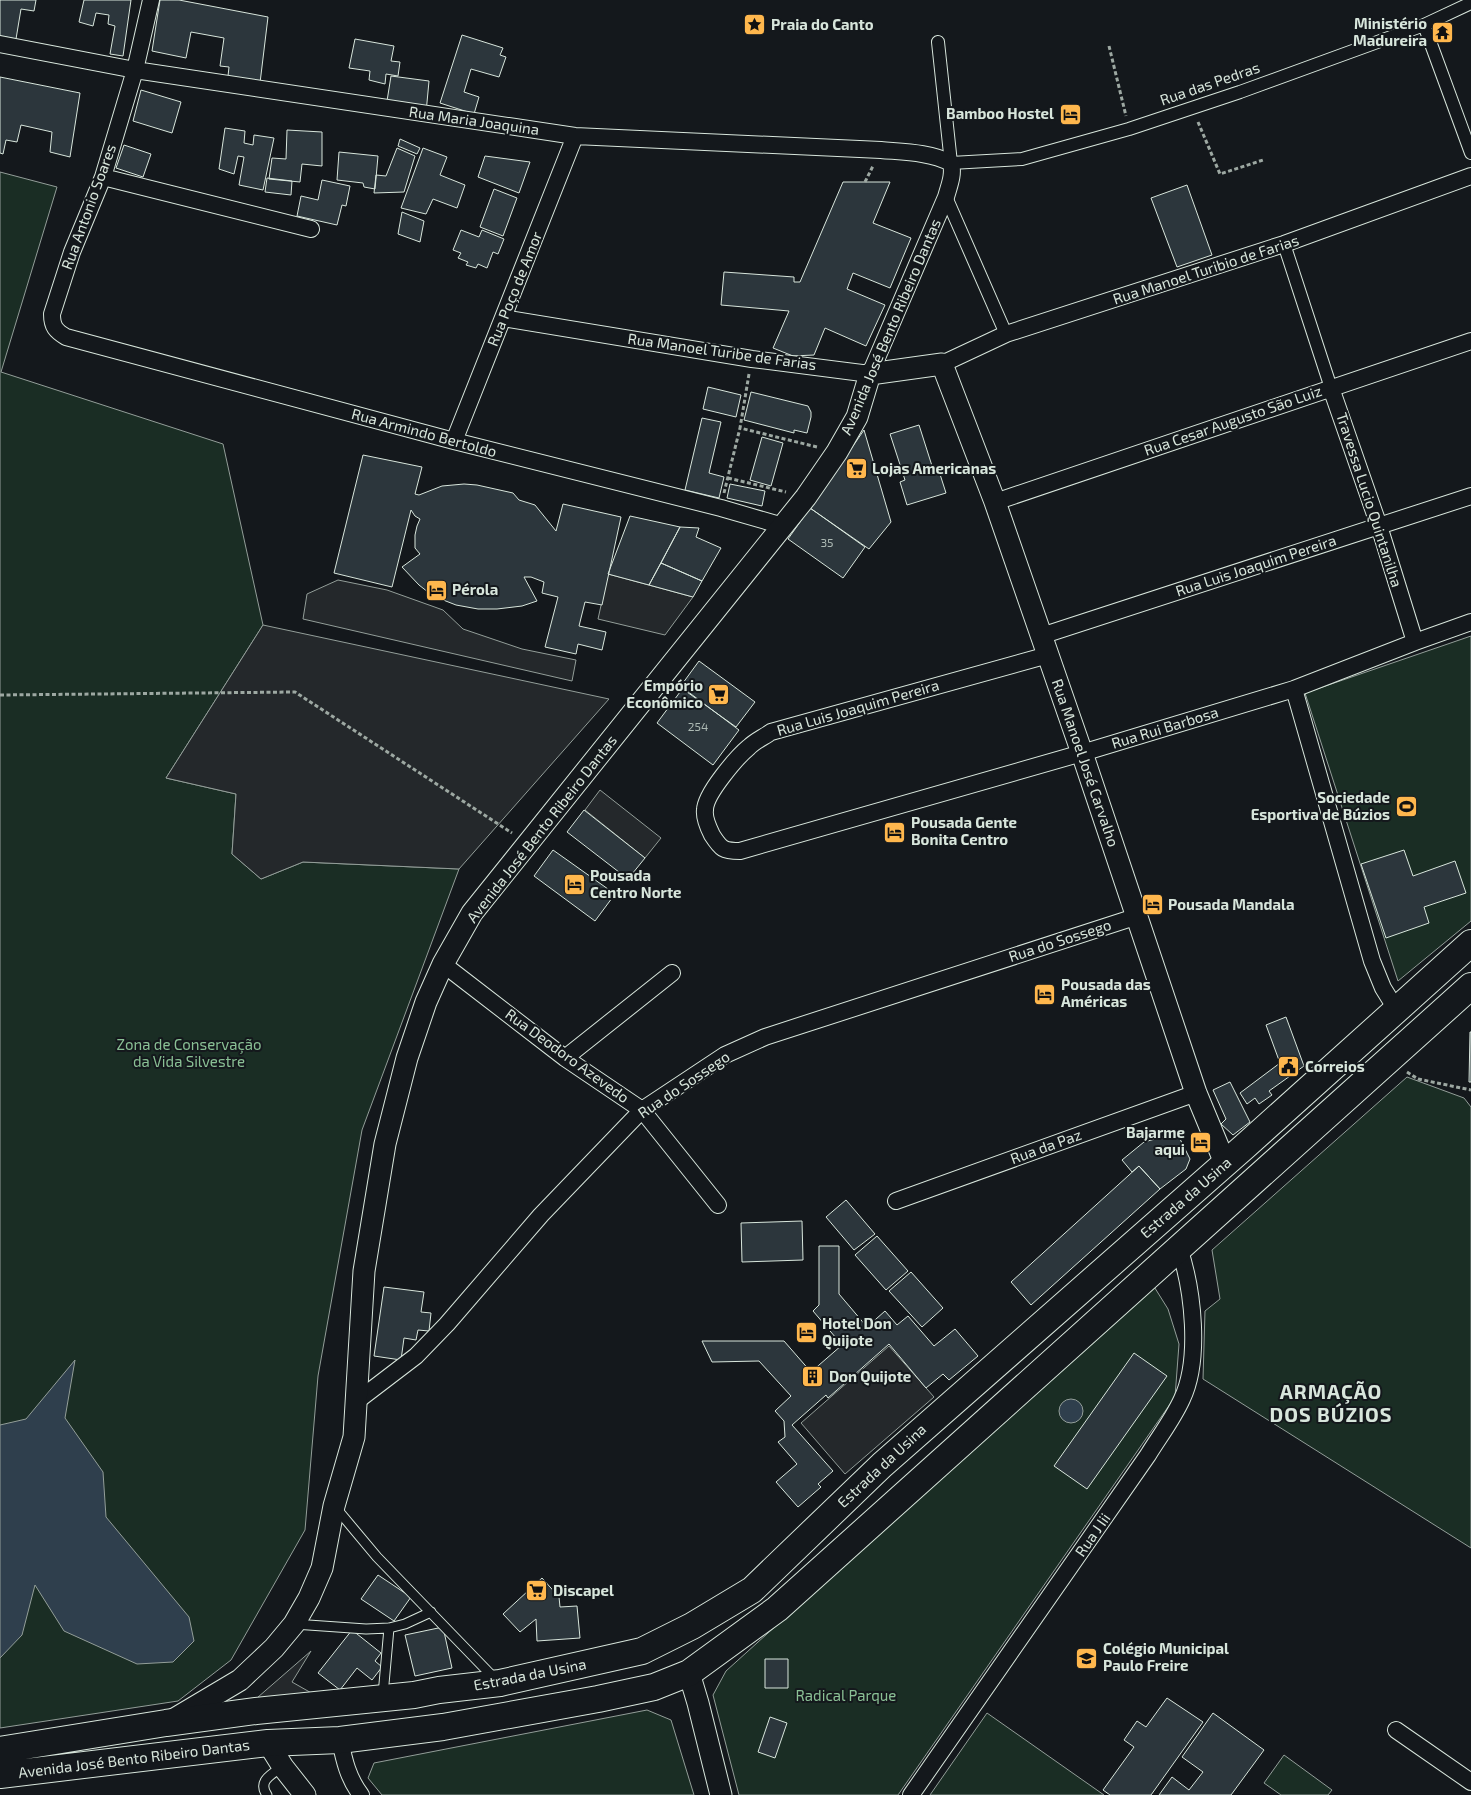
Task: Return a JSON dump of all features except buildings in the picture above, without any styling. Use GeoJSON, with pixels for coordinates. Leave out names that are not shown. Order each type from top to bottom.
{"type":"FeatureCollection","features":[{"type":"Feature","properties":{"kind":"main road","name":"Estrada da Usina"},"geometry":{"type":"LineString","coordinates":[[166,1723],[256,1711],[414,1695],[500,1683],[642,1651],[692,1626],[752,1590],[882,1465],[1333,1068],[1471,943]]}},
{"type":"Feature","properties":{"kind":"main road","name":"Estrada da Usina"},"geometry":{"type":"LineString","coordinates":[[268,1743],[340,1740],[443,1727],[654,1687],[688,1673],[778,1609],[1471,986]]}},
{"type":"Feature","properties":{"kind":"main road"},"geometry":{"type":"LineString","coordinates":[[1361,1042],[1362,1056],[1368,1064],[1373,1065],[1386,1061]]}},
{"type":"Feature","properties":{"kind":"main road"},"geometry":{"type":"LineString","coordinates":[[1333,1068],[1345,1064],[1355,1067],[1360,1075],[1360,1084]]}},
{"type":"Feature","properties":{"kind":"main road"},"geometry":{"type":"LineString","coordinates":[[752,1590],[765,1591],[771,1594],[778,1609]]}},
{"type":"Feature","properties":{"kind":"main road"},"geometry":{"type":"LineString","coordinates":[[411,1731],[405,1719],[404,1711],[414,1695]]}},
{"type":"Feature","properties":{"kind":"main road","name":"Avenida José Bento Ribeiro Dantas"},"geometry":{"type":"LineString","coordinates":[[0,1750],[166,1723]]}},
{"type":"Feature","properties":{"kind":"main road","name":"Avenida José Bento Ribeiro Dantas"},"geometry":{"type":"LineString","coordinates":[[0,1775],[268,1743]]}},
{"type":"Feature","properties":{"kind":"street","name":"Rua Antonio Soares"},"geometry":{"type":"LineString","coordinates":[[66,337],[56,331],[52,324],[52,314],[72,252],[103,177],[135,70],[151,0]]}},
{"type":"Feature","properties":{"kind":"street","name":"Rua das Pedras"},"geometry":{"type":"LineString","coordinates":[[951,163],[1022,158],[1129,129],[1424,25],[1471,2]]}},
{"type":"Feature","properties":{"kind":"street"},"geometry":{"type":"LineString","coordinates":[[1424,25],[1471,153]]}},
{"type":"Feature","properties":{"kind":"street"},"geometry":{"type":"LineString","coordinates":[[938,42],[951,163]]}},
{"type":"Feature","properties":{"kind":"street","name":"Rua Maria Joaquina"},"geometry":{"type":"LineString","coordinates":[[0,44],[135,70],[575,136],[881,150],[918,153],[942,158],[951,163]]}},
{"type":"Feature","properties":{"kind":"street","name":"Rua Poço de Amor"},"geometry":{"type":"LineString","coordinates":[[454,441],[575,136]]}},
{"type":"Feature","properties":{"kind":"street","name":"Avenida José Bento Ribeiro Dantas"},"geometry":{"type":"LineString","coordinates":[[166,1723],[240,1680],[274,1648],[294,1624],[309,1598],[322,1568],[334,1506],[354,1438],[364,1272],[385,1144],[407,1058],[426,1002],[443,964],[472,913],[806,497],[837,452],[857,417],[870,374],[946,197],[952,177],[953,169],[951,163]]}},
{"type":"Feature","properties":{"kind":"street","name":"Rua Manoel Turibio de Farias"},"geometry":{"type":"LineString","coordinates":[[942,364],[1006,334],[1284,244],[1471,176]]}},
{"type":"Feature","properties":{"kind":"street"},"geometry":{"type":"LineString","coordinates":[[103,177],[311,229]]}},
{"type":"Feature","properties":{"kind":"street"},"geometry":{"type":"LineString","coordinates":[[946,197],[1006,334]]}},
{"type":"Feature","properties":{"kind":"street","name":"Travessa Lucio Quintanilha"},"geometry":{"type":"LineString","coordinates":[[1284,244],[1331,388],[1380,526],[1415,642]]}},
{"type":"Feature","properties":{"kind":"street","name":"Rua Manoel Turibe de Farias"},"geometry":{"type":"LineString","coordinates":[[503,318],[752,359],[870,374],[942,364]]}},
{"type":"Feature","properties":{"kind":"street","name":"Rua Armindo Bertoldo"},"geometry":{"type":"LineString","coordinates":[[66,337],[454,441],[721,508],[783,526]]}},
{"type":"Feature","properties":{"kind":"street","name":"Rua Cesar Augusto São Luiz"},"geometry":{"type":"LineString","coordinates":[[995,502],[1471,340]]}},
{"type":"Feature","properties":{"kind":"street","name":"Rua Manoel José Carvalho"},"geometry":{"type":"LineString","coordinates":[[942,364],[995,502],[1138,916],[1196,1093],[1225,1163]]}},
{"type":"Feature","properties":{"kind":"street","name":"Rua Luis Joaquim Pereira"},"geometry":{"type":"LineString","coordinates":[[740,852],[728,852],[720,847],[710,831],[705,809],[710,795],[733,763],[750,746],[771,732],[1045,646],[1380,526],[1471,496]]}},
{"type":"Feature","properties":{"kind":"street","name":"Rua Rui Barbosa"},"geometry":{"type":"LineString","coordinates":[[740,852],[1082,753],[1294,689],[1471,622]]}},
{"type":"Feature","properties":{"kind":"street"},"geometry":{"type":"LineString","coordinates":[[1294,689],[1372,961],[1383,988],[1396,1009]]}},
{"type":"Feature","properties":{"kind":"street","name":"Rua do Sossego"},"geometry":{"type":"LineString","coordinates":[[357,1401],[416,1356],[447,1324],[541,1215],[642,1110],[725,1055],[765,1037],[1138,916]]}},
{"type":"Feature","properties":{"kind":"street","name":"Rua Deodoro Azevedo"},"geometry":{"type":"LineString","coordinates":[[443,964],[565,1058],[642,1110],[718,1205]]}},
{"type":"Feature","properties":{"kind":"street"},"geometry":{"type":"LineString","coordinates":[[565,1058],[672,973]]}},
{"type":"Feature","properties":{"kind":"street","name":"Rua da Paz"},"geometry":{"type":"LineString","coordinates":[[896,1201],[1196,1093]]}},
{"type":"Feature","properties":{"kind":"street","name":"Rua J Iii"},"geometry":{"type":"LineString","coordinates":[[911,1795],[1148,1455],[1182,1399],[1189,1379],[1193,1348],[1188,1280],[1179,1248]]}},
{"type":"Feature","properties":{"kind":"street"},"geometry":{"type":"LineString","coordinates":[[688,1673],[698,1703],[721,1795]]}},
{"type":"Feature","properties":{"kind":"street"},"geometry":{"type":"LineString","coordinates":[[1396,1730],[1471,1782]]}},
{"type":"Feature","properties":{"kind":"street"},"geometry":{"type":"LineString","coordinates":[[340,1740],[346,1767],[352,1783],[360,1795]]}},
{"type":"Feature","properties":{"kind":"street"},"geometry":{"type":"LineString","coordinates":[[268,1743],[304,1795]]}},
{"type":"Feature","properties":{"kind":"lane"},"geometry":{"type":"LineString","coordinates":[[334,1506],[378,1556],[500,1683]]}},
{"type":"Feature","properties":{"kind":"lane"},"geometry":{"type":"LineString","coordinates":[[294,1624],[366,1629],[389,1628],[405,1624],[431,1612]]}},
{"type":"Feature","properties":{"kind":"lane"},"geometry":{"type":"LineString","coordinates":[[382,1698],[389,1628]]}},
{"type":"Feature","properties":{"kind":"lane"},"geometry":{"type":"LineString","coordinates":[[268,1795],[263,1788],[264,1782],[283,1767]]}},
{"type":"Feature","properties":{"kind":"path"},"geometry":{"type":"LineString","coordinates":[[1109,46],[1129,129]]}},
{"type":"Feature","properties":{"kind":"path"},"geometry":{"type":"LineString","coordinates":[[1193,108],[1220,174],[1262,160]]}},
{"type":"Feature","properties":{"kind":"path"},"geometry":{"type":"LineString","coordinates":[[721,508],[740,428],[752,359]]}},
{"type":"Feature","properties":{"kind":"path"},"geometry":{"type":"LineString","coordinates":[[740,428],[837,452]]}},
{"type":"Feature","properties":{"kind":"path"},"geometry":{"type":"LineString","coordinates":[[728,478],[806,497]]}},
{"type":"Feature","properties":{"kind":"path"},"geometry":{"type":"LineString","coordinates":[[0,695],[295,692],[528,845]]}},
{"type":"Feature","properties":{"kind":"path"},"geometry":{"type":"LineString","coordinates":[[1386,1061],[1418,1079],[1471,1090]]}},
{"type":"Feature","properties":{"kind":"green space","name":"Zona de Conservação da Vida Silvestre"},"geometry":{"type":"Polygon","coordinates":[[[0,172],[57,187],[1,372],[223,444],[263,625],[166,778],[236,794],[232,854],[261,879],[303,862],[459,869],[362,1130],[318,1376],[305,1530],[231,1660],[178,1701],[0,1728],[0,172]]]}},
{"type":"Feature","properties":{"kind":"green space","name":"Sociedade Esportiva de Búzios"},"geometry":{"type":"Polygon","coordinates":[[[1471,636],[1471,921],[1398,981],[1305,693],[1471,636]]]}},
{"type":"Feature","properties":{"kind":"green space"},"geometry":{"type":"Polygon","coordinates":[[[1407,1077],[1464,1098],[1471,1107],[1471,1548],[1203,1379],[1205,1311],[1220,1299],[1212,1250],[1407,1077]]]}},
{"type":"Feature","properties":{"kind":"green space","name":"Radical Parque"},"geometry":{"type":"Polygon","coordinates":[[[1153,1285],[1168,1309],[1179,1344],[1175,1397],[898,1795],[739,1795],[713,1695],[726,1671],[1153,1285]]]}},
{"type":"Feature","properties":{"kind":"green space"},"geometry":{"type":"Polygon","coordinates":[[[647,1710],[671,1720],[694,1795],[382,1795],[368,1778],[374,1763],[647,1710]]]}},
{"type":"Feature","properties":{"kind":"green space"},"geometry":{"type":"Polygon","coordinates":[[[987,1713],[1104,1795],[930,1795],[987,1713]]]}},
{"type":"Feature","properties":{"kind":"green space"},"geometry":{"type":"Polygon","coordinates":[[[1284,1755],[1332,1790],[1328,1795],[1281,1795],[1264,1783],[1284,1755]]]}},
{"type":"Feature","properties":{"kind":"shaded area"},"geometry":{"type":"Polygon","coordinates":[[[608,574],[693,597],[665,635],[598,619],[608,574]]]}},
{"type":"Feature","properties":{"kind":"shaded area"},"geometry":{"type":"Polygon","coordinates":[[[338,580],[387,590],[443,610],[463,629],[522,649],[576,660],[572,681],[303,619],[307,594],[338,580]]]}},
{"type":"Feature","properties":{"kind":"shaded area"},"geometry":{"type":"Polygon","coordinates":[[[263,625],[609,699],[459,869],[303,862],[261,879],[232,854],[236,794],[166,778],[263,625]]]}},
{"type":"Feature","properties":{"kind":"shaded area"},"geometry":{"type":"Polygon","coordinates":[[[600,790],[661,838],[645,858],[585,810],[600,790]]]}},
{"type":"Feature","properties":{"kind":"shaded area"},"geometry":{"type":"Polygon","coordinates":[[[889,1346],[934,1397],[845,1474],[801,1423],[889,1346]]]}},
{"type":"Feature","properties":{"kind":"shaded area"},"geometry":{"type":"Polygon","coordinates":[[[311,1651],[292,1682],[322,1699],[250,1704],[311,1651]]]}},
{"type":"Feature","properties":{"kind":"water"},"geometry":{"type":"Polygon","coordinates":[[[75,1360],[65,1418],[103,1472],[106,1517],[189,1617],[194,1641],[173,1662],[137,1664],[64,1631],[35,1585],[22,1635],[0,1658],[0,1425],[26,1419],[75,1360]]]}},
{"type":"Feature","properties":{"kind":"water"},"geometry":{"type":"Polygon","coordinates":[[[1071,1399],[1080,1402],[1083,1411],[1080,1420],[1071,1423],[1062,1420],[1059,1411],[1062,1402],[1071,1399]]]}},
{"type":"Feature","properties":{"kind":"place","name":"Praia do Canto"},"geometry":{"type":"Point","coordinates":[755,25]}},
{"type":"Feature","properties":{"kind":"place","name":"Ministério Madureira"},"geometry":{"type":"Point","coordinates":[1443,33]}},
{"type":"Feature","properties":{"kind":"place","name":"Bamboo Hostel"},"geometry":{"type":"Point","coordinates":[1070,114]}},
{"type":"Feature","properties":{"kind":"place","name":"Lojas Americanas"},"geometry":{"type":"Point","coordinates":[856,469]}},
{"type":"Feature","properties":{"kind":"place","name":"Pérola"},"geometry":{"type":"Point","coordinates":[436,590]}},
{"type":"Feature","properties":{"kind":"place","name":"Empório Econômico"},"geometry":{"type":"Point","coordinates":[719,695]}},
{"type":"Feature","properties":{"kind":"place","name":"Sociedade Esportiva de Búzios"},"geometry":{"type":"Point","coordinates":[1406,807]}},
{"type":"Feature","properties":{"kind":"place","name":"Pousada Gente Bonita Centro"},"geometry":{"type":"Point","coordinates":[895,832]}},
{"type":"Feature","properties":{"kind":"place","name":"Pousada Centro Norte"},"geometry":{"type":"Point","coordinates":[574,885]}},
{"type":"Feature","properties":{"kind":"place","name":"Pousada Mandala"},"geometry":{"type":"Point","coordinates":[1152,905]}},
{"type":"Feature","properties":{"kind":"place","name":"Pousada das Américas"},"geometry":{"type":"Point","coordinates":[1045,994]}},
{"type":"Feature","properties":{"kind":"place","name":"Correios"},"geometry":{"type":"Point","coordinates":[1289,1067]}},
{"type":"Feature","properties":{"kind":"place","name":"Bajarme aqui"},"geometry":{"type":"Point","coordinates":[1201,1142]}},
{"type":"Feature","properties":{"kind":"place","name":"Hotel Don Quijote"},"geometry":{"type":"Point","coordinates":[806,1333]}},
{"type":"Feature","properties":{"kind":"place","name":"Don Quijote"},"geometry":{"type":"Point","coordinates":[813,1377]}},
{"type":"Feature","properties":{"kind":"place","name":"Discapel"},"geometry":{"type":"Point","coordinates":[537,1591]}},
{"type":"Feature","properties":{"kind":"place","name":"Colégio Municipal Paulo Freire"},"geometry":{"type":"Point","coordinates":[1087,1658]}},
{"type":"Feature","properties":{"kind":"district","name":"ARMAÇÃO DOS BÚZIOS"},"geometry":{"type":"Point","coordinates":[1331,1404]}}]}
